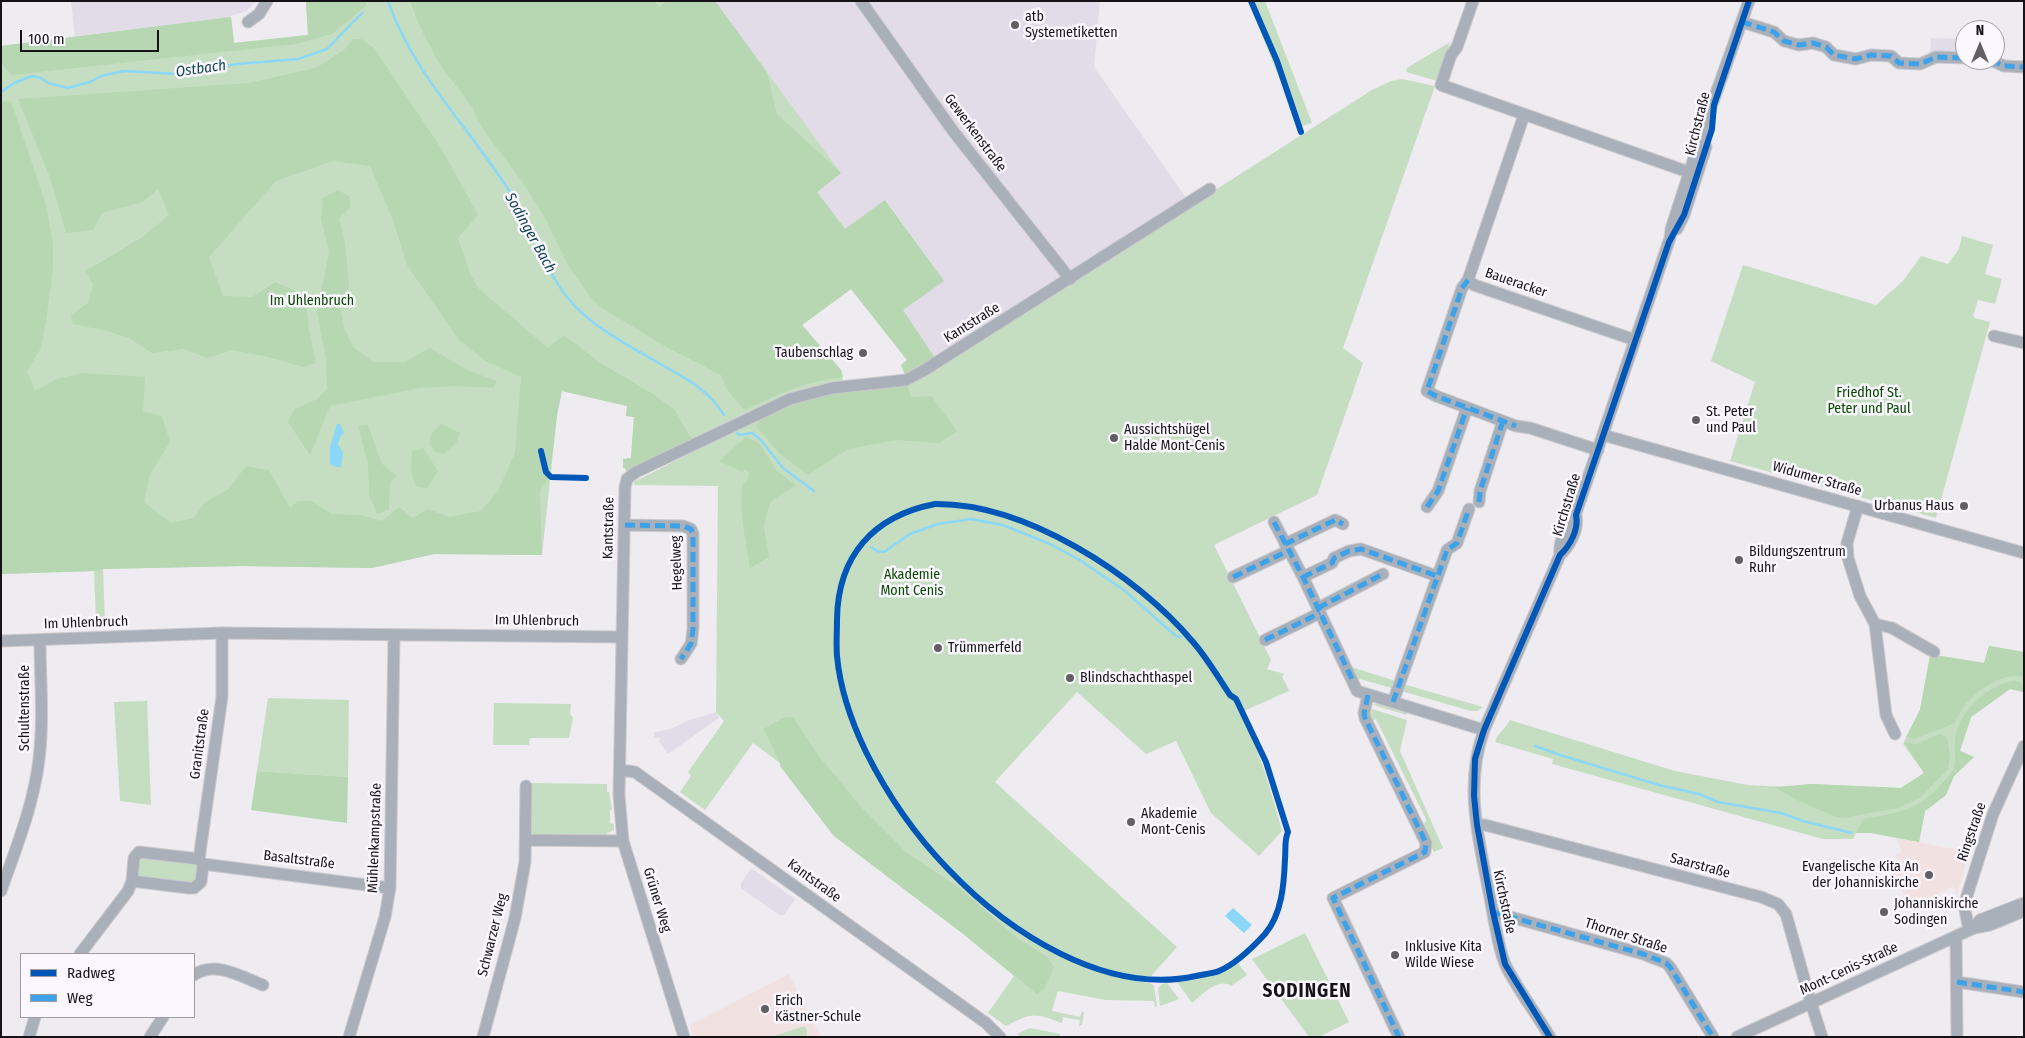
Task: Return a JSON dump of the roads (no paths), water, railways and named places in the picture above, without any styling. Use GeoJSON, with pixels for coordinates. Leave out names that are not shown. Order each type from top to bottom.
{"type":"FeatureCollection","features":[{"type":"Feature","properties":{"kind":"street"},"geometry":{"type":"LineString","coordinates":[[248,22],[259,14],[267,1]]}},
{"type":"Feature","properties":{"kind":"street","name":"Gewerkenstraße"},"geometry":{"type":"LineString","coordinates":[[861,1],[953,130],[1070,279]]}},
{"type":"Feature","properties":{"kind":"street"},"geometry":{"type":"LineString","coordinates":[[1473,1],[1441,85],[1693,174]]}},
{"type":"Feature","properties":{"kind":"street","name":"Kirchstraße"},"geometry":{"type":"LineString","coordinates":[[1550,1037],[1505,964],[1476,825],[1474,768],[1484,730],[1560,555],[1561,542],[1570,520],[1576,515],[1670,238],[1671,229],[1693,174],[1714,104],[1749,1]]}},
{"type":"Feature","properties":{"kind":"street"},"geometry":{"type":"LineString","coordinates":[[1742,22],[1774,32],[1784,41],[1799,45],[1813,43],[1826,47],[1834,55],[1856,59],[1871,55],[1891,56],[1899,63],[1920,64],[1936,57],[1955,58]]}},
{"type":"Feature","properties":{"kind":"street"},"geometry":{"type":"LineString","coordinates":[[2005,66],[2024,67]]}},
{"type":"Feature","properties":{"kind":"street","name":"Baueracker"},"geometry":{"type":"LineString","coordinates":[[1524,115],[1469,272],[1468,280],[1474,285],[1635,340]]}},
{"type":"Feature","properties":{"kind":"street","name":"Kantstraße"},"geometry":{"type":"LineString","coordinates":[[1000,1037],[986,1023],[635,772],[621,770],[626,483],[636,472],[790,399],[832,388],[906,380],[1210,190]]}},
{"type":"Feature","properties":{"kind":"street"},"geometry":{"type":"LineString","coordinates":[[1468,280],[1462,288],[1426,391],[1516,426],[1530,428],[1598,450]]}},
{"type":"Feature","properties":{"kind":"street"},"geometry":{"type":"LineString","coordinates":[[1994,336],[2024,343]]}},
{"type":"Feature","properties":{"kind":"street"},"geometry":{"type":"LineString","coordinates":[[1427,507],[1438,491],[1467,408]]}},
{"type":"Feature","properties":{"kind":"street"},"geometry":{"type":"LineString","coordinates":[[1479,502],[1480,491],[1503,421]]}},
{"type":"Feature","properties":{"kind":"street","name":"Widumer Straße"},"geometry":{"type":"LineString","coordinates":[[1603,435],[2024,552]]}},
{"type":"Feature","properties":{"kind":"street"},"geometry":{"type":"LineString","coordinates":[[1858,506],[1847,543],[1847,550],[1860,596],[1876,624],[1886,715],[1895,734]]}},
{"type":"Feature","properties":{"kind":"street"},"geometry":{"type":"LineString","coordinates":[[1393,702],[1447,550],[1457,543],[1468,508]]}},
{"type":"Feature","properties":{"kind":"street"},"geometry":{"type":"LineString","coordinates":[[1233,577],[1334,520],[1343,524]]}},
{"type":"Feature","properties":{"kind":"street"},"geometry":{"type":"LineString","coordinates":[[1274,522],[1303,577],[1357,691],[1484,730]]}},
{"type":"Feature","properties":{"kind":"street","name":"Hegelweg"},"geometry":{"type":"LineString","coordinates":[[625,525],[684,526],[691,529],[693,534],[693,629],[691,644],[681,659]]}},
{"type":"Feature","properties":{"kind":"street"},"geometry":{"type":"LineString","coordinates":[[1303,577],[1332,564],[1334,558],[1349,551],[1361,549],[1437,576]]}},
{"type":"Feature","properties":{"kind":"street"},"geometry":{"type":"LineString","coordinates":[[1265,640],[1383,574]]}},
{"type":"Feature","properties":{"kind":"street"},"geometry":{"type":"LineString","coordinates":[[1876,624],[1892,628],[1934,652]]}},
{"type":"Feature","properties":{"kind":"street","name":"Im Uhlenbruch"},"geometry":{"type":"LineString","coordinates":[[1,641],[222,633],[622,637]]}},
{"type":"Feature","properties":{"kind":"street","name":"Granitstraße"},"geometry":{"type":"LineString","coordinates":[[132,881],[194,888],[201,882],[201,861],[222,698],[222,633]]}},
{"type":"Feature","properties":{"kind":"street","name":"Mühlenkampstraße"},"geometry":{"type":"LineString","coordinates":[[349,1037],[385,917],[390,888],[394,636]]}},
{"type":"Feature","properties":{"kind":"street","name":"Schultenstraße"},"geometry":{"type":"LineString","coordinates":[[1,891],[30,803],[39,760],[42,728],[40,640]]}},
{"type":"Feature","properties":{"kind":"street"},"geometry":{"type":"LineString","coordinates":[[1368,695],[1364,713],[1365,718],[1426,843],[1426,849],[1425,852],[1333,898],[1399,1037]]}},
{"type":"Feature","properties":{"kind":"street","name":"Ringstraße"},"geometry":{"type":"LineString","coordinates":[[1972,929],[1964,905],[1993,814],[2024,746]]}},
{"type":"Feature","properties":{"kind":"street","name":"Grüner Weg"},"geometry":{"type":"LineString","coordinates":[[621,770],[619,803],[623,841],[684,1037]]}},
{"type":"Feature","properties":{"kind":"street","name":"Schwarzer Weg"},"geometry":{"type":"LineString","coordinates":[[483,1037],[515,918],[525,862],[526,786]]}},
{"type":"Feature","properties":{"kind":"street","name":"Saarstraße"},"geometry":{"type":"LineString","coordinates":[[1476,825],[1485,825],[1640,865],[1761,897],[1778,904],[1783,908],[1790,924],[1822,1037]]}},
{"type":"Feature","properties":{"kind":"street"},"geometry":{"type":"LineString","coordinates":[[526,840],[623,841]]}},
{"type":"Feature","properties":{"kind":"street"},"geometry":{"type":"LineString","coordinates":[[81,953],[128,890],[132,881],[134,858],[139,852],[201,861]]}},
{"type":"Feature","properties":{"kind":"street","name":"Basaltstraße"},"geometry":{"type":"LineString","coordinates":[[201,861],[390,888]]}},
{"type":"Feature","properties":{"kind":"street","name":"Mont-Cenis-Straße"},"geometry":{"type":"LineString","coordinates":[[1972,929],[1980,920],[2024,903]]}},
{"type":"Feature","properties":{"kind":"street","name":"Mont-Cenis-Straße"},"geometry":{"type":"LineString","coordinates":[[1737,1037],[1972,929],[1990,925],[2024,911]]}},
{"type":"Feature","properties":{"kind":"street","name":"Thorner Straße"},"geometry":{"type":"LineString","coordinates":[[1493,912],[1643,954],[1666,963],[1713,1037]]}},
{"type":"Feature","properties":{"kind":"street"},"geometry":{"type":"LineString","coordinates":[[1956,937],[1958,1037]]}},
{"type":"Feature","properties":{"kind":"street"},"geometry":{"type":"LineString","coordinates":[[195,974],[206,968],[225,970],[263,985]]}},
{"type":"Feature","properties":{"kind":"street"},"geometry":{"type":"LineString","coordinates":[[1957,982],[2024,992]]}},
{"type":"Feature","properties":{"kind":"street"},"geometry":{"type":"LineString","coordinates":[[29,1037],[35,1018]]}},
{"type":"Feature","properties":{"kind":"street"},"geometry":{"type":"LineString","coordinates":[[150,1037],[162,1018]]}},
{"type":"Feature","properties":{"kind":"water"},"geometry":{"type":"Polygon","coordinates":[[[337,424],[340,424],[344,433],[341,435],[338,444],[343,453],[341,467],[330,464],[330,447],[337,424]]]}},
{"type":"Feature","properties":{"kind":"water"},"geometry":{"type":"Polygon","coordinates":[[[1233,908],[1252,925],[1244,933],[1225,916],[1233,908]]]}},
{"type":"Feature","properties":{"kind":"waterway","name":"Sodinger Bach"},"geometry":{"type":"LineString","coordinates":[[388,1],[414,56],[430,81],[502,179],[518,205],[545,262],[570,301],[590,320],[610,334],[697,386],[712,399],[724,415]]}},
{"type":"Feature","properties":{"kind":"waterway","name":"Ostbach"},"geometry":{"type":"LineString","coordinates":[[1,92],[14,83],[32,76],[41,78],[48,83],[68,88],[90,82],[101,76],[124,71],[178,74],[237,64],[298,59],[327,49],[362,13]]}},
{"type":"Feature","properties":{"kind":"waterway"},"geometry":{"type":"LineString","coordinates":[[737,433],[739,435],[752,433],[760,439],[783,468],[814,491]]}},
{"type":"Feature","properties":{"kind":"waterway"},"geometry":{"type":"LineString","coordinates":[[871,547],[877,551],[884,552],[910,534],[938,524],[971,519],[1003,525],[1050,544],[1080,560],[1125,591],[1176,636],[1180,637]]}},
{"type":"Feature","properties":{"kind":"waterway"},"geometry":{"type":"LineString","coordinates":[[1535,746],[1659,785],[1699,794],[1718,802],[1781,813],[1803,821],[1852,833]]}},
{"type":"Feature","properties":{"kind":"place","name":"atb Systemetiketten"},"geometry":{"type":"Point","coordinates":[1015,25]}},
{"type":"Feature","properties":{"kind":"place","name":"Taubenschlag"},"geometry":{"type":"Point","coordinates":[863,353]}},
{"type":"Feature","properties":{"kind":"place","name":"St. Peter und Paul"},"geometry":{"type":"Point","coordinates":[1696,420]}},
{"type":"Feature","properties":{"kind":"place","name":"Aussichtshügel Halde Mont-Cenis"},"geometry":{"type":"Point","coordinates":[1114,438]}},
{"type":"Feature","properties":{"kind":"place","name":"Urbanus Haus"},"geometry":{"type":"Point","coordinates":[1964,506]}},
{"type":"Feature","properties":{"kind":"place","name":"Bildungszentrum Ruhr"},"geometry":{"type":"Point","coordinates":[1739,560]}},
{"type":"Feature","properties":{"kind":"place","name":"Trümmerfeld"},"geometry":{"type":"Point","coordinates":[938,648]}},
{"type":"Feature","properties":{"kind":"place","name":"Blindschachthaspel"},"geometry":{"type":"Point","coordinates":[1070,678]}},
{"type":"Feature","properties":{"kind":"place","name":"Akademie Mont-Cenis"},"geometry":{"type":"Point","coordinates":[1131,822]}},
{"type":"Feature","properties":{"kind":"place","name":"Evangelische Kita An der Johanniskirche"},"geometry":{"type":"Point","coordinates":[1929,875]}},
{"type":"Feature","properties":{"kind":"place","name":"Johanniskirche Sodingen"},"geometry":{"type":"Point","coordinates":[1884,912]}},
{"type":"Feature","properties":{"kind":"place","name":"Inklusive Kita Wilde Wiese"},"geometry":{"type":"Point","coordinates":[1395,955]}},
{"type":"Feature","properties":{"kind":"place","name":"Erich Kästner-Schule"},"geometry":{"type":"Point","coordinates":[765,1009]}},
{"type":"Feature","properties":{"kind":"district","name":"SODINGEN"},"geometry":{"type":"Point","coordinates":[1307,992]}},
{"type":"Feature","properties":{"kind":"park label","name":"Friedhof St. Peter und Paul"},"geometry":{"type":"Point","coordinates":[1869,402]}},
{"type":"Feature","properties":{"kind":"park label","name":"Akademie Mont Cenis"},"geometry":{"type":"Point","coordinates":[912,584]}}]}
